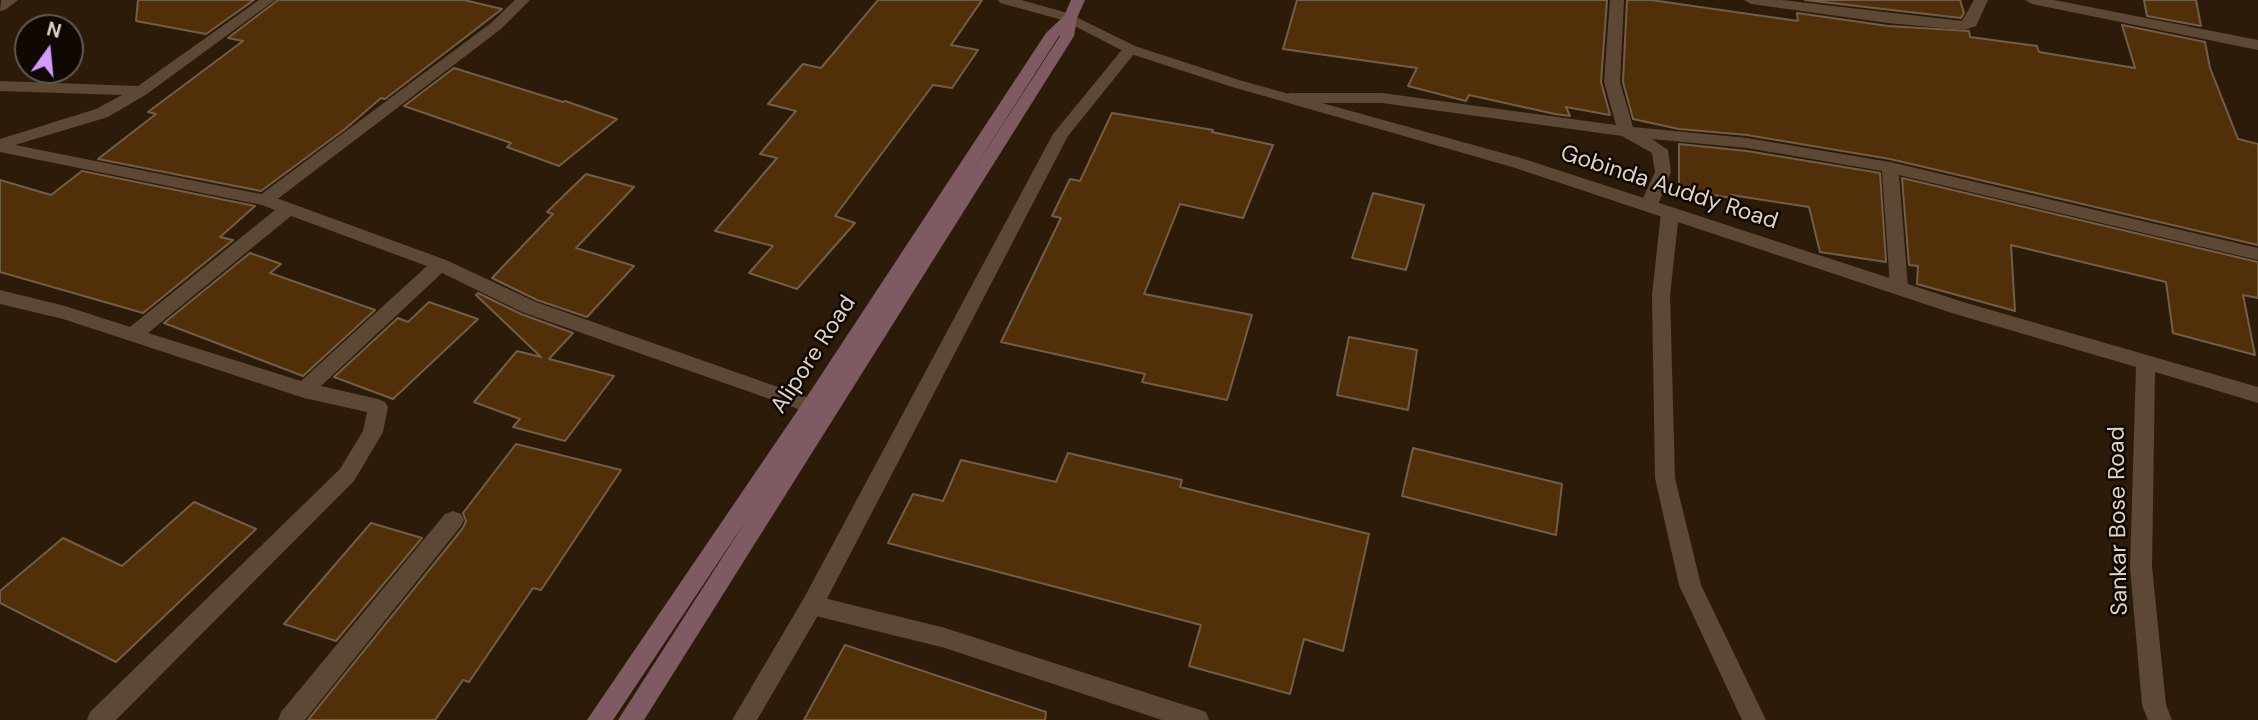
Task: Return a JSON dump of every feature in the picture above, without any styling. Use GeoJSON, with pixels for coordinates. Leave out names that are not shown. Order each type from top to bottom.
{"type":"FeatureCollection","features":[{"type":"Feature","properties":{"kind":"main road","name":"Alipore Road"},"geometry":{"type":"LineString","coordinates":[[630,720],[1079,0]]}},
{"type":"Feature","properties":{"kind":"main road","name":"Alipore Road"},"geometry":{"type":"LineString","coordinates":[[599,720],[1063,29]]}},
{"type":"Feature","properties":{"kind":"street"},"geometry":{"type":"LineString","coordinates":[[0,7],[11,0]]}},
{"type":"Feature","properties":{"kind":"street"},"geometry":{"type":"LineString","coordinates":[[0,145],[102,113],[141,92],[268,0]]}},
{"type":"Feature","properties":{"kind":"street"},"geometry":{"type":"LineString","coordinates":[[265,200],[496,26],[523,0]]}},
{"type":"Feature","properties":{"kind":"street","name":"Gobinda Auddy Road"},"geometry":{"type":"LineString","coordinates":[[1005,0],[1063,29],[1234,83],[1518,163],[1973,312],[2258,394]]}},
{"type":"Feature","properties":{"kind":"street"},"geometry":{"type":"LineString","coordinates":[[1617,0],[1612,82],[1626,131],[1660,150],[1663,172],[1650,205]]}},
{"type":"Feature","properties":{"kind":"street"},"geometry":{"type":"LineString","coordinates":[[1751,0],[1888,19],[1964,26],[1971,23],[1981,0]]}},
{"type":"Feature","properties":{"kind":"street"},"geometry":{"type":"LineString","coordinates":[[2032,0],[2258,45]]}},
{"type":"Feature","properties":{"kind":"street"},"geometry":{"type":"LineString","coordinates":[[744,720],[812,605],[1061,134],[1130,49]]}},
{"type":"Feature","properties":{"kind":"street"},"geometry":{"type":"LineString","coordinates":[[0,86],[141,92]]}},
{"type":"Feature","properties":{"kind":"street"},"geometry":{"type":"LineString","coordinates":[[1290,98],[1382,97],[1626,131],[1747,143],[1890,167],[2258,254]]}},
{"type":"Feature","properties":{"kind":"street"},"geometry":{"type":"LineString","coordinates":[[0,145],[265,200],[440,264],[529,307],[811,406]]}},
{"type":"Feature","properties":{"kind":"street"},"geometry":{"type":"LineString","coordinates":[[1890,167],[1899,288]]}},
{"type":"Feature","properties":{"kind":"street"},"geometry":{"type":"LineString","coordinates":[[131,335],[288,209]]}},
{"type":"Feature","properties":{"kind":"street"},"geometry":{"type":"LineString","coordinates":[[1670,213],[1661,295],[1665,478],[1690,585],[1754,720]]}},
{"type":"Feature","properties":{"kind":"street"},"geometry":{"type":"LineString","coordinates":[[304,390],[440,264]]}},
{"type":"Feature","properties":{"kind":"street"},"geometry":{"type":"LineString","coordinates":[[0,297],[65,313],[304,390],[378,407],[373,432],[347,475],[99,720]]}},
{"type":"Feature","properties":{"kind":"street","name":"Sankar Bose Road"},"geometry":{"type":"LineString","coordinates":[[2146,362],[2141,567],[2154,705],[2160,720]]}},
{"type":"Feature","properties":{"kind":"street"},"geometry":{"type":"LineString","coordinates":[[290,720],[453,520]]}},
{"type":"Feature","properties":{"kind":"street"},"geometry":{"type":"LineString","coordinates":[[812,605],[946,639],[1197,720]]}},
{"type":"Feature","properties":{"kind":"building"},"geometry":{"type":"Polygon","coordinates":[[[138,0],[254,0],[206,34],[136,21],[138,0]]]}},
{"type":"Feature","properties":{"kind":"building"},"geometry":{"type":"Polygon","coordinates":[[[278,0],[464,0],[502,9],[261,191],[98,159],[156,114],[148,112],[243,41],[228,38],[278,0]]]}},
{"type":"Feature","properties":{"kind":"building"},"geometry":{"type":"Polygon","coordinates":[[[878,0],[982,0],[951,45],[978,50],[952,88],[933,85],[835,216],[855,223],[797,289],[749,273],[773,246],[715,231],[777,158],[760,154],[796,111],[768,104],[803,64],[821,68],[878,0]]]}},
{"type":"Feature","properties":{"kind":"building"},"geometry":{"type":"Polygon","coordinates":[[[1297,0],[1607,0],[1601,82],[1610,115],[1566,107],[1570,116],[1555,114],[1469,95],[1466,101],[1408,86],[1417,68],[1283,49],[1297,0]]]}},
{"type":"Feature","properties":{"kind":"building"},"geometry":{"type":"Polygon","coordinates":[[[1627,0],[1651,0],[1798,21],[1797,13],[1888,26],[1969,31],[1970,37],[2037,46],[2039,52],[2135,68],[2122,25],[2205,42],[2210,68],[2238,139],[2258,144],[2258,245],[1890,159],[1747,135],[1679,129],[1633,119],[1623,82],[1627,0]]]}},
{"type":"Feature","properties":{"kind":"building"},"geometry":{"type":"Polygon","coordinates":[[[1805,0],[1960,0],[1964,13],[1961,18],[1805,0]]]}},
{"type":"Feature","properties":{"kind":"building"},"geometry":{"type":"Polygon","coordinates":[[[2144,0],[2196,0],[2201,26],[2147,16],[2144,0]]]}},
{"type":"Feature","properties":{"kind":"building"},"geometry":{"type":"Polygon","coordinates":[[[454,68],[617,119],[559,166],[507,147],[511,143],[404,106],[454,68]]]}},
{"type":"Feature","properties":{"kind":"building"},"geometry":{"type":"Polygon","coordinates":[[[1112,113],[1213,130],[1212,132],[1273,145],[1243,218],[1180,204],[1144,294],[1252,315],[1227,400],[1142,382],[1145,374],[1001,342],[1061,218],[1052,216],[1070,179],[1080,181],[1112,113]]]}},
{"type":"Feature","properties":{"kind":"building"},"geometry":{"type":"Polygon","coordinates":[[[1679,144],[1747,151],[1880,173],[1886,262],[1820,252],[1809,207],[1679,189],[1679,144]]]}},
{"type":"Feature","properties":{"kind":"building"},"geometry":{"type":"Polygon","coordinates":[[[82,171],[255,206],[220,237],[233,240],[143,313],[0,272],[0,180],[51,195],[82,171]]]}},
{"type":"Feature","properties":{"kind":"building"},"geometry":{"type":"Polygon","coordinates":[[[586,174],[634,187],[576,248],[634,266],[587,317],[537,300],[492,278],[553,214],[547,212],[586,174]]]}},
{"type":"Feature","properties":{"kind":"building"},"geometry":{"type":"Polygon","coordinates":[[[1902,178],[2258,262],[2258,298],[2243,295],[2255,355],[2173,333],[2166,282],[2011,245],[2015,311],[1917,284],[1918,266],[1909,265],[1902,178]]]}},
{"type":"Feature","properties":{"kind":"building"},"geometry":{"type":"Polygon","coordinates":[[[1373,193],[1424,205],[1406,270],[1352,258],[1373,193]]]}},
{"type":"Feature","properties":{"kind":"building"},"geometry":{"type":"Polygon","coordinates":[[[250,253],[281,264],[270,273],[375,310],[303,376],[164,323],[250,253]]]}},
{"type":"Feature","properties":{"kind":"building"},"geometry":{"type":"Polygon","coordinates":[[[478,293],[521,314],[573,333],[549,359],[614,376],[565,441],[513,427],[520,419],[474,402],[517,351],[541,357],[476,295],[478,293]]]}},
{"type":"Feature","properties":{"kind":"building"},"geometry":{"type":"Polygon","coordinates":[[[429,302],[478,319],[393,399],[334,377],[398,318],[408,322],[429,302]]]}},
{"type":"Feature","properties":{"kind":"building"},"geometry":{"type":"Polygon","coordinates":[[[1349,337],[1417,350],[1408,410],[1337,395],[1349,337]]]}},
{"type":"Feature","properties":{"kind":"building"},"geometry":{"type":"Polygon","coordinates":[[[516,444],[621,470],[541,590],[533,588],[469,682],[463,680],[435,720],[308,720],[463,528],[466,521],[463,513],[516,444]]]}},
{"type":"Feature","properties":{"kind":"building"},"geometry":{"type":"Polygon","coordinates":[[[1413,448],[1562,484],[1556,535],[1402,496],[1413,448]]]}},
{"type":"Feature","properties":{"kind":"building"},"geometry":{"type":"Polygon","coordinates":[[[1068,453],[1182,480],[1180,487],[1369,534],[1343,651],[1304,639],[1290,694],[1189,666],[1201,625],[888,543],[913,494],[943,501],[961,460],[1056,482],[1068,453]]]}},
{"type":"Feature","properties":{"kind":"building"},"geometry":{"type":"Polygon","coordinates":[[[194,502],[256,529],[116,662],[0,603],[0,591],[63,538],[122,566],[194,502]]]}},
{"type":"Feature","properties":{"kind":"building"},"geometry":{"type":"Polygon","coordinates":[[[371,523],[422,538],[336,641],[284,624],[371,523]]]}},
{"type":"Feature","properties":{"kind":"building"},"geometry":{"type":"Polygon","coordinates":[[[845,645],[1046,712],[1045,720],[804,720],[845,645]]]}}]}
